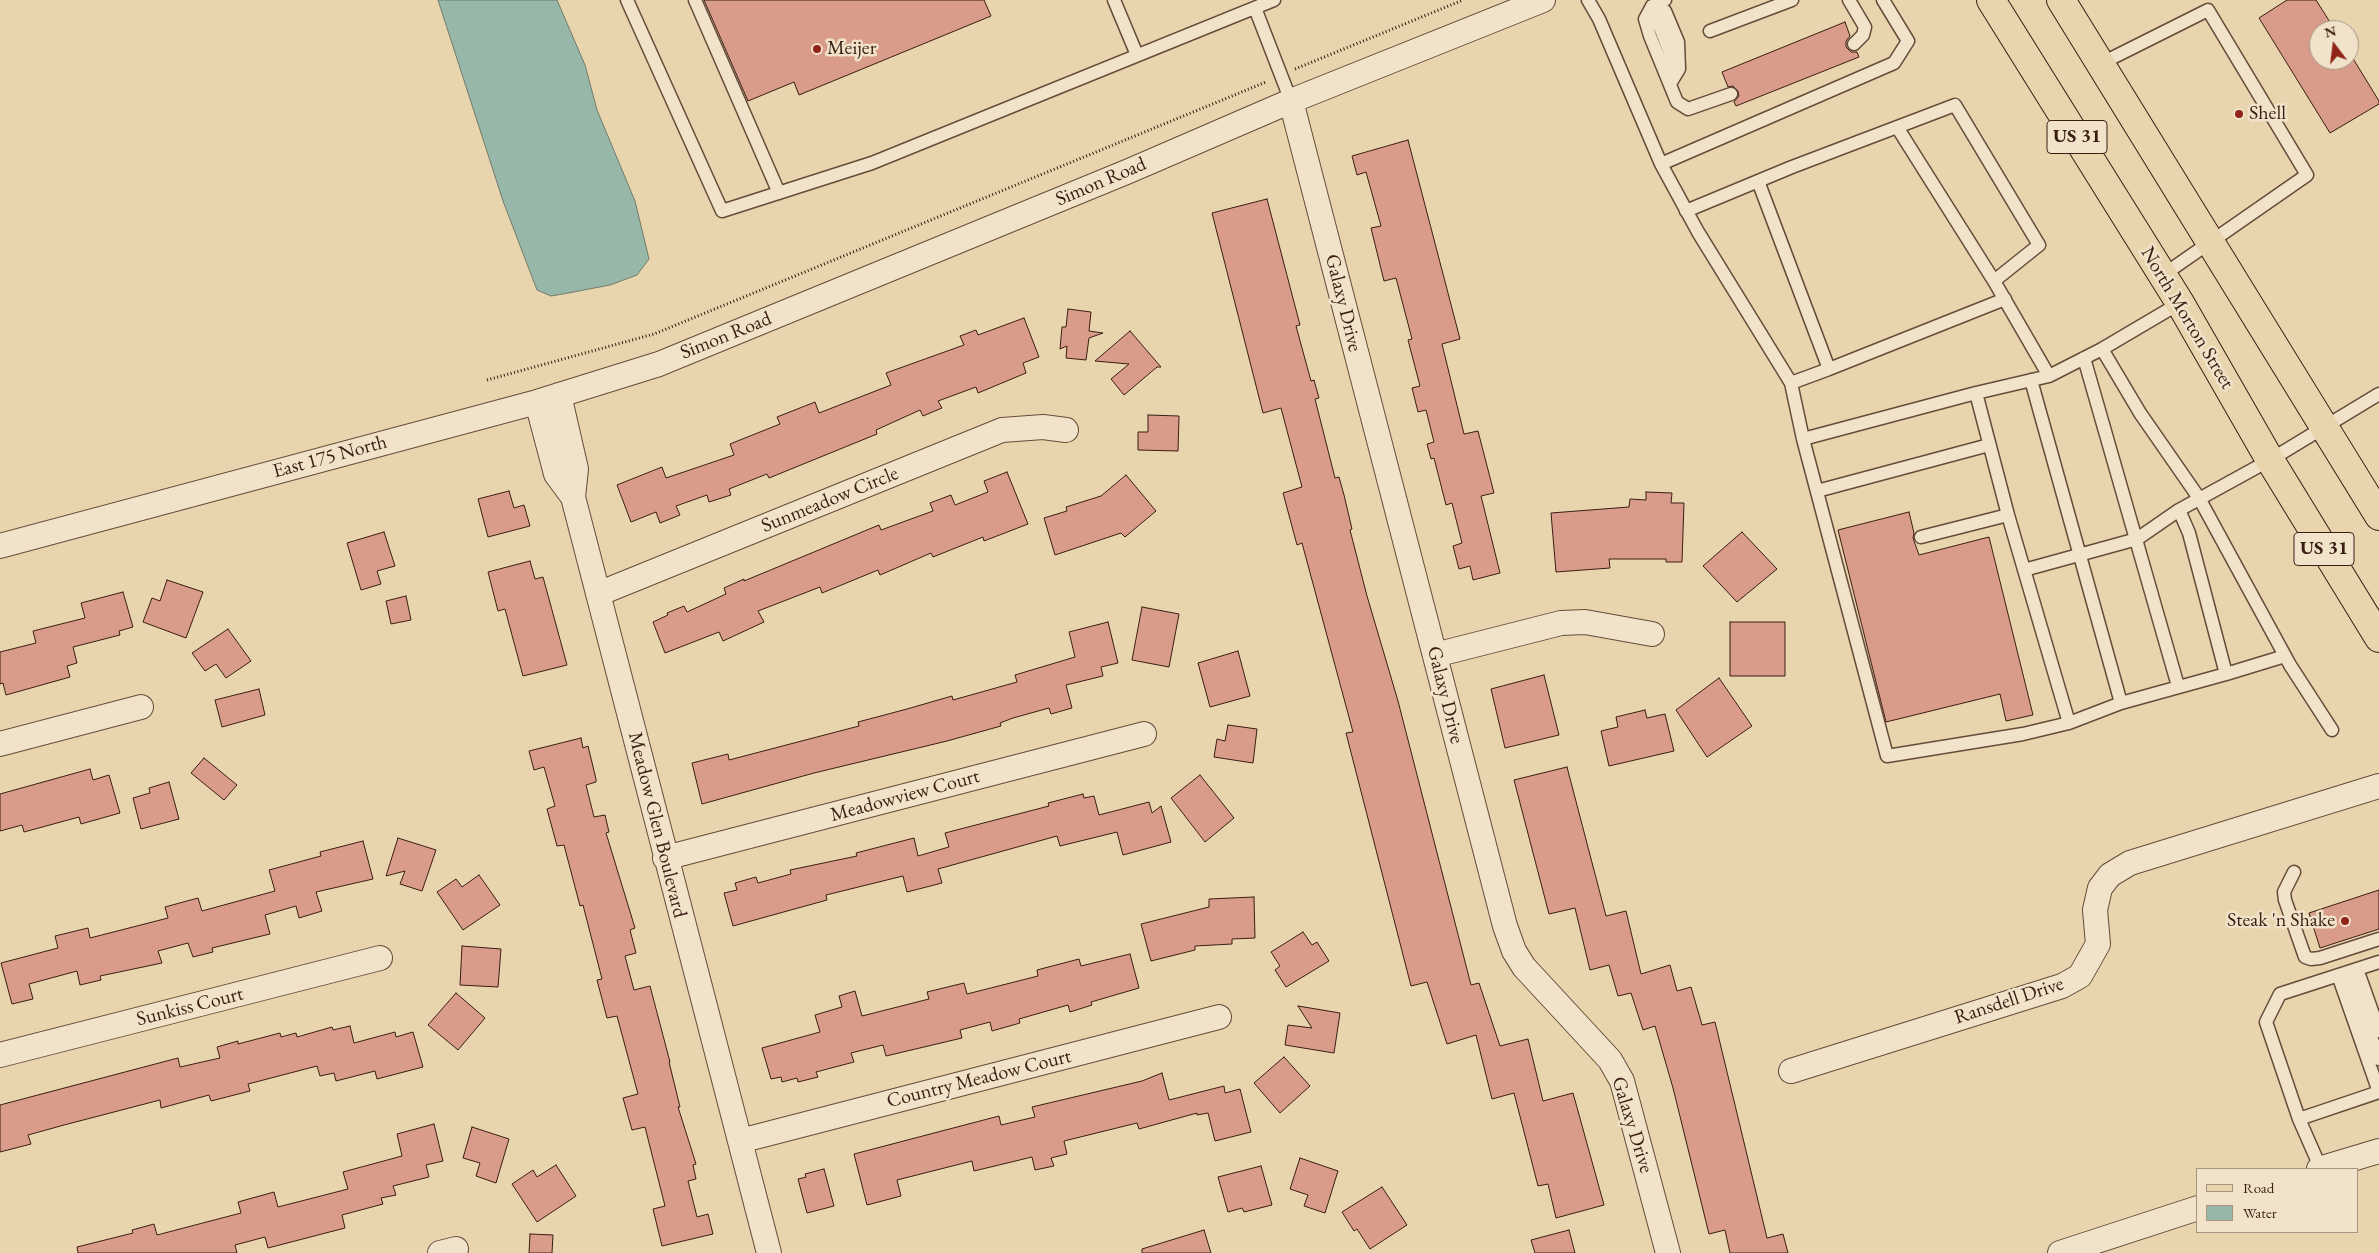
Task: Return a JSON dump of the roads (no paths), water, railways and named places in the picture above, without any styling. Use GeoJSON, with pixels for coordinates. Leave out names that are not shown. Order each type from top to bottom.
{"type":"FeatureCollection","features":[{"type":"Feature","properties":{"kind":"main road","name":"North Morton Street"},"geometry":{"type":"LineString","coordinates":[[1991,0],[2163,274],[2270,460],[2379,638]]}},
{"type":"Feature","properties":{"kind":"main road","name":"US 31"},"geometry":{"type":"LineString","coordinates":[[2061,0],[2379,516]]}},
{"type":"Feature","properties":{"kind":"street","name":"Simon Road"},"geometry":{"type":"LineString","coordinates":[[659,364],[1129,171],[1291,101],[1543,0]]}},
{"type":"Feature","properties":{"kind":"street","name":"Galaxy Drive"},"geometry":{"type":"LineString","coordinates":[[1291,101],[1514,951],[1524,967],[1610,1060],[1622,1081],[1668,1253]]}},
{"type":"Feature","properties":{"kind":"street","name":"East 175 North"},"geometry":{"type":"LineString","coordinates":[[0,546],[548,399],[659,364]]}},
{"type":"Feature","properties":{"kind":"street","name":"Meadow Glen Boulevard"},"geometry":{"type":"LineString","coordinates":[[548,399],[556,474],[572,497],[769,1253]]}},
{"type":"Feature","properties":{"kind":"street","name":"Sunmeadow Circle"},"geometry":{"type":"LineString","coordinates":[[598,594],[1002,430],[1043,427],[1066,430]]}},
{"type":"Feature","properties":{"kind":"street"},"geometry":{"type":"LineString","coordinates":[[1435,654],[1561,623],[1585,622],[1652,634]]}},
{"type":"Feature","properties":{"kind":"street"},"geometry":{"type":"LineString","coordinates":[[0,744],[140,708]]}},
{"type":"Feature","properties":{"kind":"street","name":"Meadowview Court"},"geometry":{"type":"LineString","coordinates":[[665,858],[1144,734]]}},
{"type":"Feature","properties":{"kind":"street","name":"Ransdell Drive"},"geometry":{"type":"LineString","coordinates":[[1791,1071],[2062,986],[2080,976],[2098,944],[2095,910],[2100,888],[2110,875],[2130,863],[2379,786]]}},
{"type":"Feature","properties":{"kind":"street","name":"Sunkiss Court"},"geometry":{"type":"LineString","coordinates":[[0,1056],[380,958]]}},
{"type":"Feature","properties":{"kind":"street","name":"Country Meadow Court"},"geometry":{"type":"LineString","coordinates":[[740,1141],[1219,1017]]}},
{"type":"Feature","properties":{"kind":"street"},"geometry":{"type":"LineString","coordinates":[[2323,1168],[2379,1151]]}},
{"type":"Feature","properties":{"kind":"street"},"geometry":{"type":"LineString","coordinates":[[2060,1253],[2196,1209]]}},
{"type":"Feature","properties":{"kind":"lane"},"geometry":{"type":"LineString","coordinates":[[627,0],[722,211],[872,163],[1274,0]]}},
{"type":"Feature","properties":{"kind":"lane"},"geometry":{"type":"LineString","coordinates":[[695,0],[779,193]]}},
{"type":"Feature","properties":{"kind":"lane"},"geometry":{"type":"LineString","coordinates":[[1114,0],[1137,55]]}},
{"type":"Feature","properties":{"kind":"lane"},"geometry":{"type":"LineString","coordinates":[[1588,0],[1599,19],[1661,164],[1686,211],[1791,383],[1803,439],[1887,756],[2023,734],[2069,723],[2121,703],[2286,656]]}},
{"type":"Feature","properties":{"kind":"lane"},"geometry":{"type":"LineString","coordinates":[[1665,0],[1652,6],[1645,20],[1677,102],[1688,109],[1731,94]]}},
{"type":"Feature","properties":{"kind":"lane"},"geometry":{"type":"LineString","coordinates":[[1710,32],[1792,0]]}},
{"type":"Feature","properties":{"kind":"lane"},"geometry":{"type":"LineString","coordinates":[[1849,0],[1866,27],[1863,35],[1854,44]]}},
{"type":"Feature","properties":{"kind":"lane"},"geometry":{"type":"LineString","coordinates":[[1661,164],[1894,63],[1908,41],[1883,0]]}},
{"type":"Feature","properties":{"kind":"lane"},"geometry":{"type":"LineString","coordinates":[[1652,6],[1665,11],[1678,42],[1679,69],[1670,84]]}},
{"type":"Feature","properties":{"kind":"lane"},"geometry":{"type":"LineString","coordinates":[[1255,8],[1291,101]]}},
{"type":"Feature","properties":{"kind":"lane"},"geometry":{"type":"LineString","coordinates":[[2100,64],[2208,10],[2308,175],[2212,243],[2163,274]]}},
{"type":"Feature","properties":{"kind":"lane"},"geometry":{"type":"LineString","coordinates":[[1686,211],[1758,181],[1955,105],[2038,245],[1994,281]]}},
{"type":"Feature","properties":{"kind":"lane"},"geometry":{"type":"LineString","coordinates":[[1897,127],[1994,281],[2049,376]]}},
{"type":"Feature","properties":{"kind":"lane"},"geometry":{"type":"LineString","coordinates":[[1758,181],[1829,369]]}},
{"type":"Feature","properties":{"kind":"lane"},"geometry":{"type":"LineString","coordinates":[[1791,383],[2005,300]]}},
{"type":"Feature","properties":{"kind":"lane"},"geometry":{"type":"LineString","coordinates":[[1803,439],[1976,393],[2049,376],[2180,303]]}},
{"type":"Feature","properties":{"kind":"lane"},"geometry":{"type":"LineString","coordinates":[[2102,348],[2140,413],[2199,498],[2286,656],[2332,730]]}},
{"type":"Feature","properties":{"kind":"lane"},"geometry":{"type":"LineString","coordinates":[[2084,358],[2178,686]]}},
{"type":"Feature","properties":{"kind":"lane"},"geometry":{"type":"LineString","coordinates":[[2031,380],[2121,703]]}},
{"type":"Feature","properties":{"kind":"lane"},"geometry":{"type":"LineString","coordinates":[[1976,393],[2008,515],[2069,723]]}},
{"type":"Feature","properties":{"kind":"lane"},"geometry":{"type":"LineString","coordinates":[[2024,570],[2137,539],[2199,498],[2270,460],[2379,394]]}},
{"type":"Feature","properties":{"kind":"lane"},"geometry":{"type":"LineString","coordinates":[[1817,491],[1989,445]]}},
{"type":"Feature","properties":{"kind":"lane"},"geometry":{"type":"LineString","coordinates":[[2180,510],[2189,533],[2226,674]]}},
{"type":"Feature","properties":{"kind":"lane"},"geometry":{"type":"LineString","coordinates":[[1921,537],[2008,515]]}},
{"type":"Feature","properties":{"kind":"lane"},"geometry":{"type":"LineString","coordinates":[[2294,872],[2284,892],[2284,900],[2305,957],[2311,959],[2320,958],[2379,939]]}},
{"type":"Feature","properties":{"kind":"lane"},"geometry":{"type":"LineString","coordinates":[[2320,1168],[2299,1119],[2266,1022],[2280,994],[2379,962]]}},
{"type":"Feature","properties":{"kind":"lane"},"geometry":{"type":"LineString","coordinates":[[2348,972],[2379,1031]]}},
{"type":"Feature","properties":{"kind":"lane"},"geometry":{"type":"LineString","coordinates":[[2348,972],[2379,1059]]}},
{"type":"Feature","properties":{"kind":"lane"},"geometry":{"type":"LineString","coordinates":[[2299,1119],[2379,1092],[2348,972]]}},
{"type":"Feature","properties":{"kind":"water"},"geometry":{"type":"Polygon","coordinates":[[[438,0],[557,0],[585,65],[597,110],[635,201],[649,259],[637,275],[610,285],[551,296],[537,290],[503,201],[438,0]]]}},
{"type":"Feature","properties":{"kind":"place","name":"Meijer"},"geometry":{"type":"Point","coordinates":[817,49]}},
{"type":"Feature","properties":{"kind":"place","name":"Shell"},"geometry":{"type":"Point","coordinates":[2239,114]}},
{"type":"Feature","properties":{"kind":"place","name":"Steak 'n Shake"},"geometry":{"type":"Point","coordinates":[2345,921]}}]}
